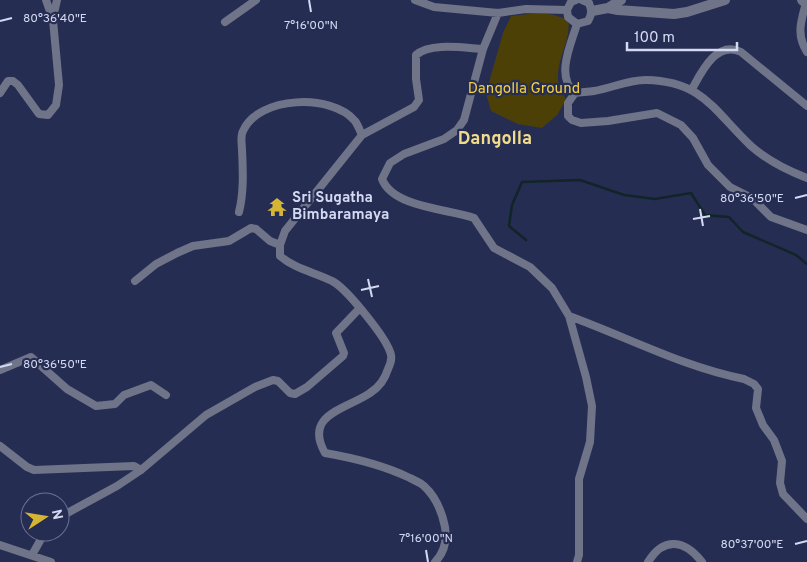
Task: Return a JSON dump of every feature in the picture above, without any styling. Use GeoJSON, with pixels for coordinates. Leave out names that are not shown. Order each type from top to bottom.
{"type":"FeatureCollection","features":[{"type":"Feature","properties":{"kind":"street"},"geometry":{"type":"LineString","coordinates":[[0,93],[8,81],[13,81],[18,84],[39,114],[48,115],[56,105],[59,85],[53,20],[46,0]]}},
{"type":"Feature","properties":{"kind":"street"},"geometry":{"type":"LineString","coordinates":[[53,20],[57,0]]}},
{"type":"Feature","properties":{"kind":"street"},"geometry":{"type":"LineString","coordinates":[[225,22],[256,0]]}},
{"type":"Feature","properties":{"kind":"street"},"geometry":{"type":"LineString","coordinates":[[415,0],[434,7],[498,13],[526,9],[567,10]]}},
{"type":"Feature","properties":{"kind":"street"},"geometry":{"type":"LineString","coordinates":[[576,0],[571,2],[567,10],[568,17],[577,24]]}},
{"type":"Feature","properties":{"kind":"street"},"geometry":{"type":"LineString","coordinates":[[577,24],[588,21],[592,11],[589,3],[582,0]]}},
{"type":"Feature","properties":{"kind":"street"},"geometry":{"type":"LineString","coordinates":[[592,11],[608,8],[621,0]]}},
{"type":"Feature","properties":{"kind":"street"},"geometry":{"type":"LineString","coordinates":[[608,8],[674,14],[687,12],[725,0]]}},
{"type":"Feature","properties":{"kind":"street"},"geometry":{"type":"LineString","coordinates":[[802,0],[807,3],[799,26],[802,44],[807,52]]}},
{"type":"Feature","properties":{"kind":"street"},"geometry":{"type":"LineString","coordinates":[[498,13],[483,49],[464,120],[456,130],[444,139],[404,154],[390,163],[382,179],[385,186],[401,198],[424,207],[474,218],[494,248],[530,268],[552,288],[569,316],[592,406],[590,442],[579,479],[579,555],[577,562]]}},
{"type":"Feature","properties":{"kind":"street"},"geometry":{"type":"LineString","coordinates":[[577,24],[564,72],[569,88],[575,93],[594,91],[620,83],[644,80],[667,81],[692,89],[768,159],[786,170],[807,178]]}},
{"type":"Feature","properties":{"kind":"street"},"geometry":{"type":"LineString","coordinates":[[435,562],[441,556],[447,538],[443,517],[434,498],[423,485],[394,470],[352,458],[325,453],[320,444],[319,430],[324,422],[332,413],[369,394],[379,385],[386,375],[391,360],[391,353],[380,332],[334,282],[288,263],[280,256],[280,246],[285,231],[362,135],[414,107],[419,100],[416,79],[416,55],[421,50],[451,47],[483,49]]}},
{"type":"Feature","properties":{"kind":"street"},"geometry":{"type":"LineString","coordinates":[[692,89],[714,55],[726,49],[734,48],[807,106]]}},
{"type":"Feature","properties":{"kind":"street"},"geometry":{"type":"LineString","coordinates":[[575,93],[568,102],[568,116],[572,120],[581,123],[608,121],[657,113],[681,125],[693,138],[708,165],[730,187],[752,198],[771,217],[807,230]]}},
{"type":"Feature","properties":{"kind":"street"},"geometry":{"type":"LineString","coordinates":[[239,212],[242,198],[242,132],[254,116],[281,103],[312,102],[332,107],[344,113],[354,121],[362,135]]}},
{"type":"Feature","properties":{"kind":"street"},"geometry":{"type":"LineString","coordinates":[[135,281],[156,264],[177,253],[193,246],[229,241],[251,228],[256,228],[270,241],[280,246]]}},
{"type":"Feature","properties":{"kind":"street"},"geometry":{"type":"LineString","coordinates":[[70,512],[117,486],[141,470],[206,415],[255,387],[272,380],[278,381],[290,393],[295,394],[307,387],[343,356],[344,353],[336,333],[360,309]]}},
{"type":"Feature","properties":{"kind":"street"},"geometry":{"type":"LineString","coordinates":[[569,316],[609,330],[664,355],[744,379],[754,384],[758,388],[756,408],[763,426],[774,440],[782,461],[780,483],[783,494],[807,519]]}},
{"type":"Feature","properties":{"kind":"street"},"geometry":{"type":"LineString","coordinates":[[0,370],[31,357],[67,389],[96,406],[116,404],[124,396],[151,385],[166,395]]}},
{"type":"Feature","properties":{"kind":"street"},"geometry":{"type":"LineString","coordinates":[[0,446],[27,467],[34,470],[134,466],[141,470]]}},
{"type":"Feature","properties":{"kind":"street"},"geometry":{"type":"LineString","coordinates":[[32,555],[39,542]]}},
{"type":"Feature","properties":{"kind":"street"},"geometry":{"type":"LineString","coordinates":[[648,562],[661,548],[678,543],[694,552],[702,562]]}},
{"type":"Feature","properties":{"kind":"street"},"geometry":{"type":"LineString","coordinates":[[0,544],[51,562]]}},
{"type":"Feature","properties":{"kind":"green space","name":"Dangolla Ground"},"geometry":{"type":"Polygon","coordinates":[[[539,13],[554,15],[568,20],[569,27],[558,70],[558,81],[566,100],[557,115],[542,128],[518,124],[491,111],[486,93],[503,33],[511,16],[539,13]]]}},
{"type":"Feature","properties":{"kind":"waterway"},"geometry":{"type":"LineString","coordinates":[[526,240],[509,226],[512,205],[522,182],[580,180],[624,195],[655,199],[691,193],[705,215],[729,217],[743,232],[796,255],[807,264]]}},
{"type":"Feature","properties":{"kind":"place","name":"Sri Sugatha Bimbaramaya"},"geometry":{"type":"Point","coordinates":[277,207]}},
{"type":"Feature","properties":{"kind":"district","name":"Dangolla"},"geometry":{"type":"Point","coordinates":[495,139]}}]}
